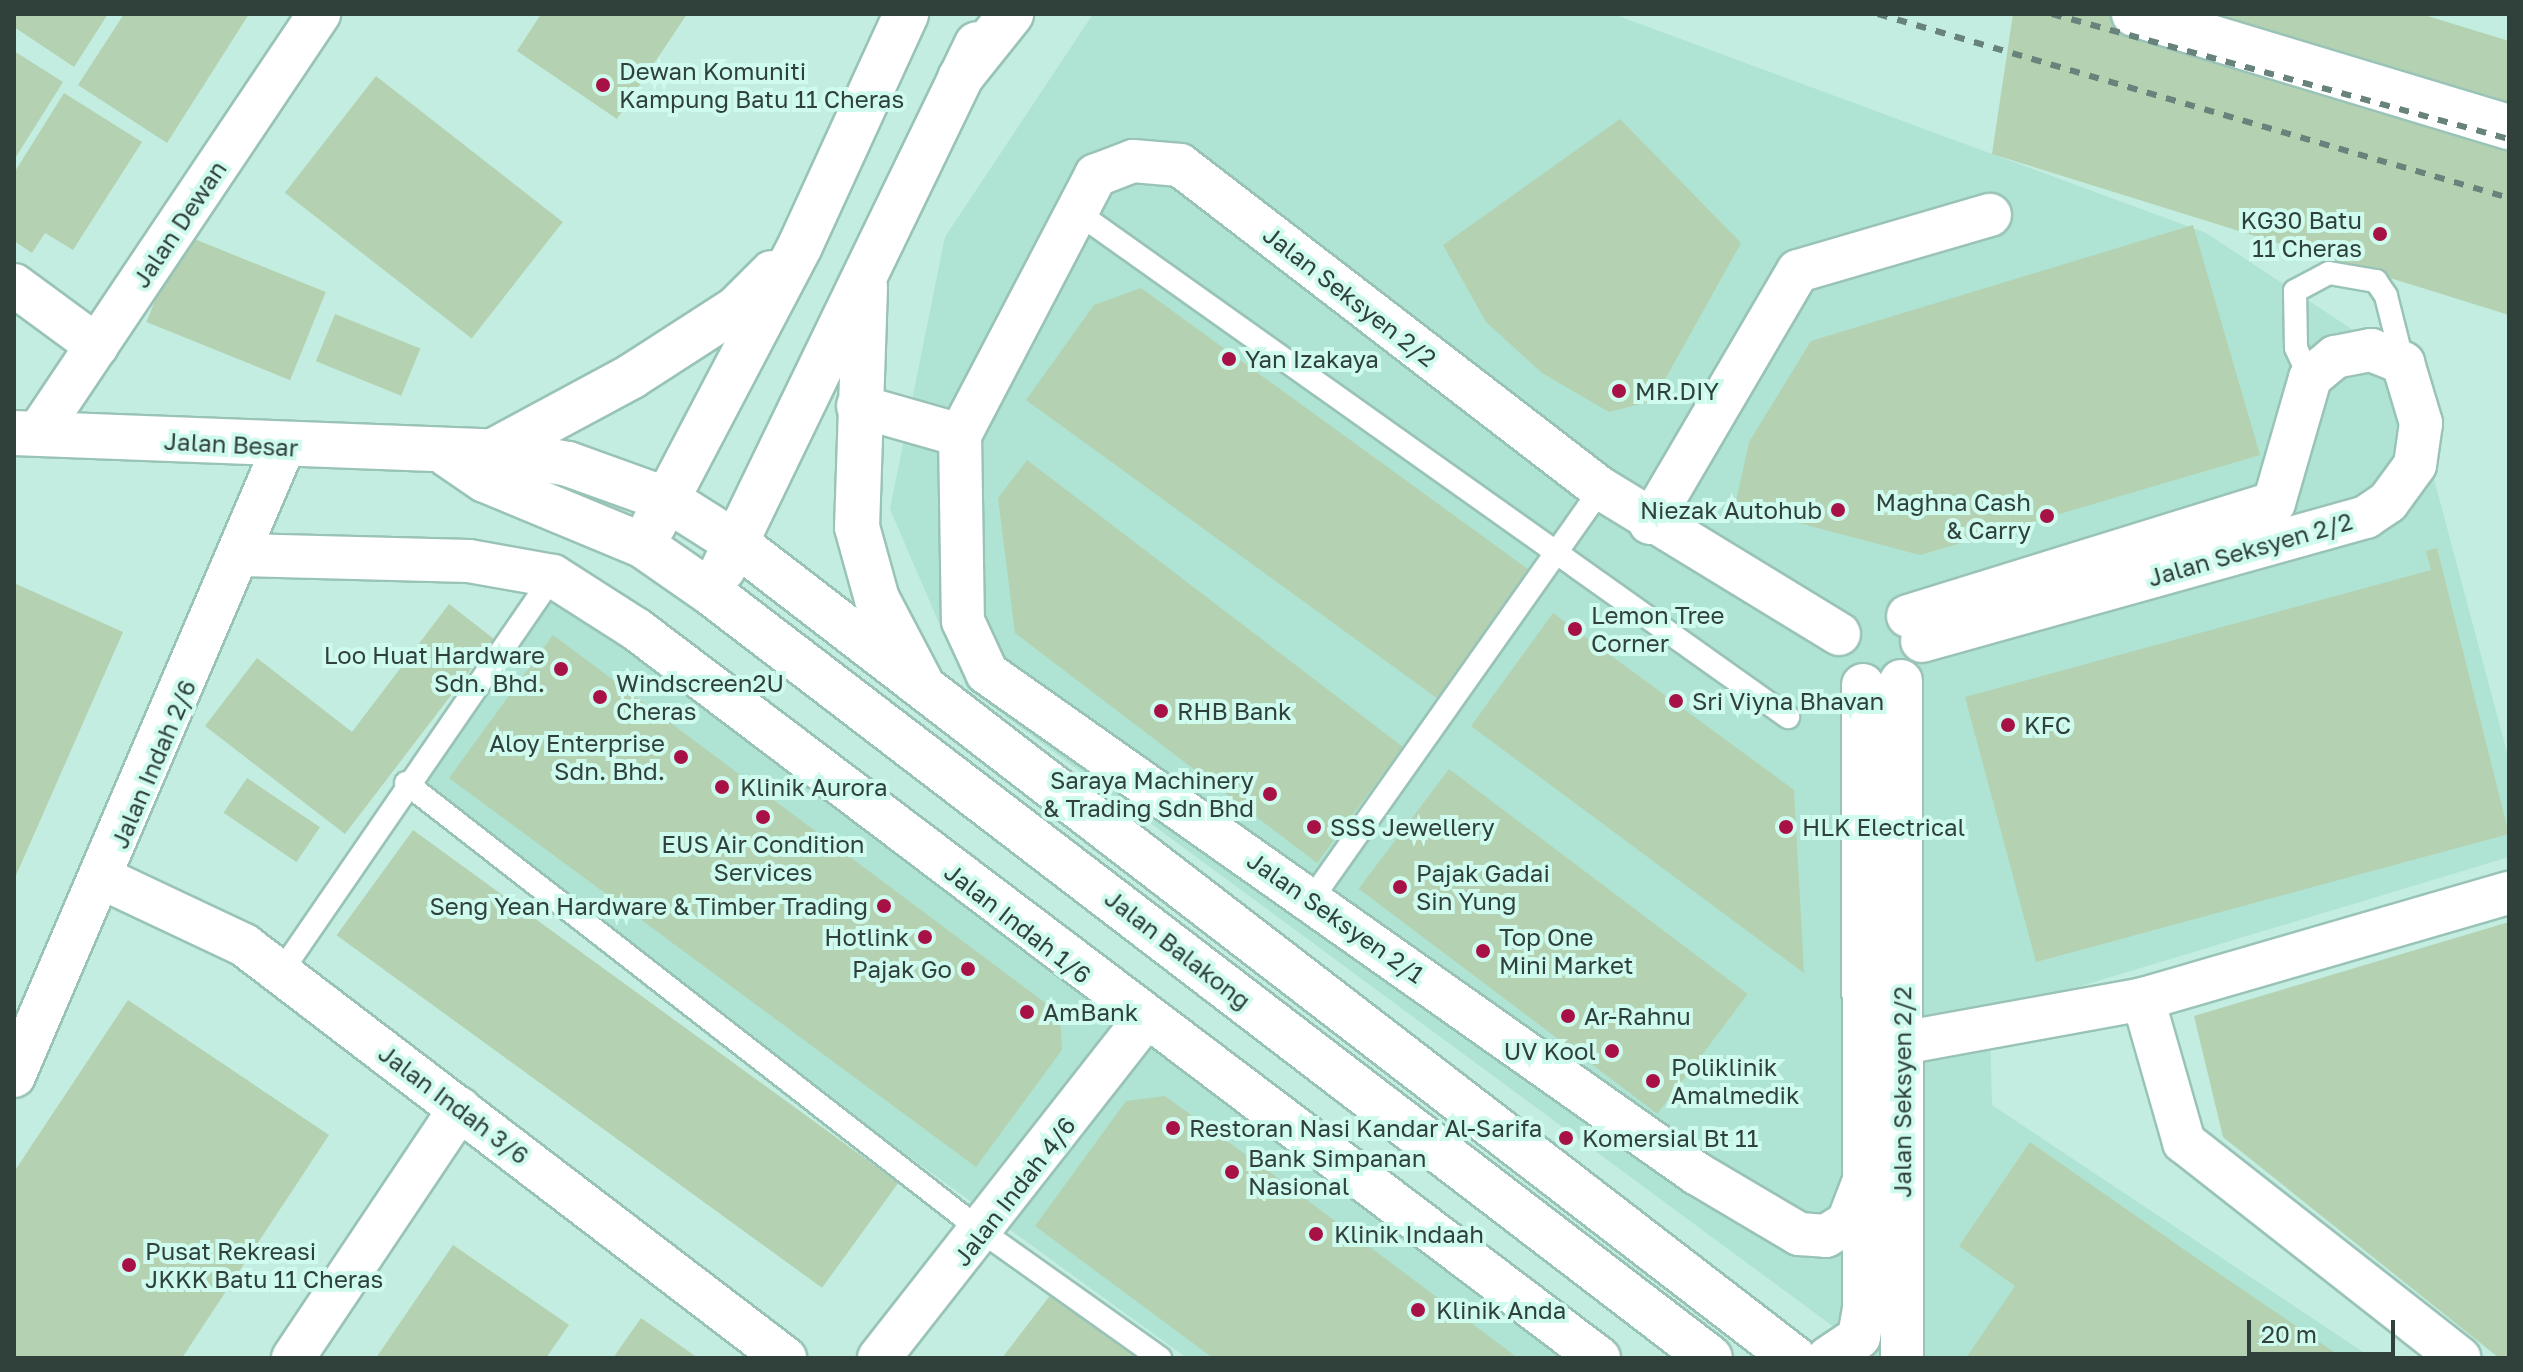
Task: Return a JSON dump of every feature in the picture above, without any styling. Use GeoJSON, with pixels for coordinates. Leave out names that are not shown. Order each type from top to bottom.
{"type":"FeatureCollection","features":[{"type":"Feature","properties":{"kind":"main road"},"geometry":{"type":"LineString","coordinates":[[447,454],[485,480],[642,545],[800,246],[906,14]]}},
{"type":"Feature","properties":{"kind":"main road"},"geometry":{"type":"LineString","coordinates":[[711,593],[867,261],[992,14]]}},
{"type":"Feature","properties":{"kind":"main road"},"geometry":{"type":"LineString","coordinates":[[960,78],[1011,14]]}},
{"type":"Feature","properties":{"kind":"main road"},"geometry":{"type":"LineString","coordinates":[[2134,14],[2509,127]]}},
{"type":"Feature","properties":{"kind":"main road"},"geometry":{"type":"LineString","coordinates":[[493,451],[632,376],[736,309],[800,246]]}},
{"type":"Feature","properties":{"kind":"main road"},"geometry":{"type":"LineString","coordinates":[[867,261],[858,406],[857,527],[877,599],[927,695]]}},
{"type":"Feature","properties":{"kind":"main road","name":"Jalan Besar"},"geometry":{"type":"LineString","coordinates":[[26,433],[283,448],[447,454],[493,451],[568,464],[668,500]]}},
{"type":"Feature","properties":{"kind":"main road"},"geometry":{"type":"LineString","coordinates":[[668,500],[736,543]]}},
{"type":"Feature","properties":{"kind":"main road","name":"Jalan Balakong"},"geometry":{"type":"LineString","coordinates":[[736,543],[927,695],[1804,1357]]}},
{"type":"Feature","properties":{"kind":"main road","name":"Jalan Balakong"},"geometry":{"type":"LineString","coordinates":[[642,545],[711,593],[1710,1358]]}},
{"type":"Feature","properties":{"kind":"street","name":"Jalan Dewan"},"geometry":{"type":"LineString","coordinates":[[26,433],[97,346],[309,18]]}},
{"type":"Feature","properties":{"kind":"street","name":"Jalan Seksyen 2/2"},"geometry":{"type":"LineString","coordinates":[[960,435],[1074,210],[1096,175],[1133,161],[1180,165],[1601,489],[1650,523],[1839,634]]}},
{"type":"Feature","properties":{"kind":"street"},"geometry":{"type":"LineString","coordinates":[[1650,523],[1798,271],[1990,215]]}},
{"type":"Feature","properties":{"kind":"street"},"geometry":{"type":"LineString","coordinates":[[14,285],[97,346]]}},
{"type":"Feature","properties":{"kind":"street"},"geometry":{"type":"LineString","coordinates":[[2310,378],[2335,357],[2371,350],[2403,363]]}},
{"type":"Feature","properties":{"kind":"street","name":"Jalan Seksyen 2/2"},"geometry":{"type":"LineString","coordinates":[[1915,628],[2366,517],[2388,502],[2415,465],[2421,423],[2403,363]]}},
{"type":"Feature","properties":{"kind":"street","name":"Jalan Seksyen 2/2"},"geometry":{"type":"LineString","coordinates":[[1915,628],[2274,503],[2310,378]]}},
{"type":"Feature","properties":{"kind":"street"},"geometry":{"type":"LineString","coordinates":[[858,406],[960,435]]}},
{"type":"Feature","properties":{"kind":"street","name":"Jalan Seksyen 2/1"},"geometry":{"type":"LineString","coordinates":[[960,435],[963,621],[987,673],[1696,1173],[1799,1234],[1826,1236],[1848,1222],[1868,1170]]}},
{"type":"Feature","properties":{"kind":"street","name":"Jalan Indah 2/6"},"geometry":{"type":"LineString","coordinates":[[14,1076],[104,879],[242,555],[283,448]]}},
{"type":"Feature","properties":{"kind":"street"},"geometry":{"type":"LineString","coordinates":[[242,555],[469,561],[553,576]]}},
{"type":"Feature","properties":{"kind":"street","name":"Jalan Indah 1/6"},"geometry":{"type":"LineString","coordinates":[[553,576],[636,629],[1144,1020],[1599,1358]]}},
{"type":"Feature","properties":{"kind":"street"},"geometry":{"type":"LineString","coordinates":[[1890,605],[1915,628],[1912,673],[1882,683],[1841,664],[1839,634],[1869,606],[1890,605]]}},
{"type":"Feature","properties":{"kind":"street"},"geometry":{"type":"LineString","coordinates":[[1804,1357],[1859,1337],[1868,1170],[1882,683]]}},
{"type":"Feature","properties":{"kind":"street","name":"Jalan Seksyen 2/2"},"geometry":{"type":"LineString","coordinates":[[1882,683],[1902,1043],[1902,1358]]}},
{"type":"Feature","properties":{"kind":"street","name":"Jalan Indah 3/6"},"geometry":{"type":"LineString","coordinates":[[104,879],[244,945],[785,1358]]}},
{"type":"Feature","properties":{"kind":"street"},"geometry":{"type":"LineString","coordinates":[[1902,1043],[2143,999],[2509,893]]}},
{"type":"Feature","properties":{"kind":"street"},"geometry":{"type":"LineString","coordinates":[[2143,999],[2184,1142],[2459,1358]]}},
{"type":"Feature","properties":{"kind":"street","name":"Jalan Indah 4/6"},"geometry":{"type":"LineString","coordinates":[[879,1358],[984,1233],[1144,1020]]}},
{"type":"Feature","properties":{"kind":"street"},"geometry":{"type":"LineString","coordinates":[[293,1358],[460,1109]]}},
{"type":"Feature","properties":{"kind":"lane"},"geometry":{"type":"LineString","coordinates":[[1074,210],[1788,717]]}},
{"type":"Feature","properties":{"kind":"lane"},"geometry":{"type":"LineString","coordinates":[[2310,378],[2296,348],[2295,291],[2329,273],[2376,281],[2403,363]]}},
{"type":"Feature","properties":{"kind":"lane"},"geometry":{"type":"LineString","coordinates":[[1311,900],[1601,489]]}},
{"type":"Feature","properties":{"kind":"lane"},"geometry":{"type":"LineString","coordinates":[[281,972],[406,783],[553,576]]}},
{"type":"Feature","properties":{"kind":"lane"},"geometry":{"type":"LineString","coordinates":[[406,783],[984,1233],[1160,1358]]}},
{"type":"Feature","properties":{"kind":"shaded area"},"geometry":{"type":"Polygon","coordinates":[[[1093,14],[1613,14],[2206,233],[2403,363],[2509,760],[2509,857],[1991,1013],[1990,1029],[1992,1105],[2372,1358],[1876,1358],[967,688],[890,509],[945,237],[1093,14]]]}},
{"type":"Feature","properties":{"kind":"shaded area"},"geometry":{"type":"Polygon","coordinates":[[[551,599],[614,636],[1177,1068],[1571,1358],[1187,1358],[835,1103],[420,780],[551,599]]]}},
{"type":"Feature","properties":{"kind":"building"},"geometry":{"type":"Polygon","coordinates":[[[14,14],[108,14],[74,67],[14,27],[14,14]]]}},
{"type":"Feature","properties":{"kind":"building"},"geometry":{"type":"Polygon","coordinates":[[[124,14],[249,14],[167,143],[78,85],[124,14]]]}},
{"type":"Feature","properties":{"kind":"building","name":"Dewan Komuniti Kampung Batu 11 Cheras"},"geometry":{"type":"Polygon","coordinates":[[[541,14],[687,14],[617,119],[517,51],[541,14]]]}},
{"type":"Feature","properties":{"kind":"building","name":"KG30 Batu 11 Cheras"},"geometry":{"type":"Polygon","coordinates":[[[2013,14],[2421,14],[2509,41],[2509,315],[1992,154],[2013,14]]]}},
{"type":"Feature","properties":{"kind":"building"},"geometry":{"type":"Polygon","coordinates":[[[14,51],[63,82],[14,160],[14,51]]]}},
{"type":"Feature","properties":{"kind":"building"},"geometry":{"type":"Polygon","coordinates":[[[376,76],[563,222],[472,339],[285,193],[376,76]]]}},
{"type":"Feature","properties":{"kind":"building"},"geometry":{"type":"Polygon","coordinates":[[[64,93],[142,142],[73,250],[45,233],[32,253],[14,241],[14,173],[64,93]]]}},
{"type":"Feature","properties":{"kind":"building"},"geometry":{"type":"Polygon","coordinates":[[[1620,119],[1741,243],[1653,401],[1609,412],[1542,373],[1486,322],[1443,245],[1620,119]]]}},
{"type":"Feature","properties":{"kind":"building"},"geometry":{"type":"Polygon","coordinates":[[[2193,225],[2260,455],[1920,555],[1735,506],[1749,442],[1811,341],[2193,225]]]}},
{"type":"Feature","properties":{"kind":"building"},"geometry":{"type":"Polygon","coordinates":[[[182,234],[326,292],[290,380],[146,322],[182,234]]]}},
{"type":"Feature","properties":{"kind":"building"},"geometry":{"type":"Polygon","coordinates":[[[1141,288],[1532,572],[1441,701],[1026,400],[1094,305],[1141,288]]]}},
{"type":"Feature","properties":{"kind":"building"},"geometry":{"type":"Polygon","coordinates":[[[335,314],[420,348],[401,396],[316,361],[335,314]]]}},
{"type":"Feature","properties":{"kind":"building"},"geometry":{"type":"Polygon","coordinates":[[[1027,460],[1403,747],[1317,863],[1015,633],[998,498],[1027,460]]]}},
{"type":"Feature","properties":{"kind":"building"},"geometry":{"type":"Polygon","coordinates":[[[2437,548],[2509,834],[2036,962],[1965,697],[2431,570],[2426,551],[2437,548]]]}},
{"type":"Feature","properties":{"kind":"building"},"geometry":{"type":"Polygon","coordinates":[[[14,583],[123,632],[14,880],[14,583]]]}},
{"type":"Feature","properties":{"kind":"building"},"geometry":{"type":"Polygon","coordinates":[[[449,604],[494,639],[345,834],[205,726],[257,658],[352,732],[449,604]]]}},
{"type":"Feature","properties":{"kind":"building"},"geometry":{"type":"Polygon","coordinates":[[[1553,613],[1794,790],[1804,973],[1471,726],[1553,613]]]}},
{"type":"Feature","properties":{"kind":"building"},"geometry":{"type":"Polygon","coordinates":[[[553,635],[1060,1014],[1062,1050],[976,1167],[449,778],[553,635]]]}},
{"type":"Feature","properties":{"kind":"building"},"geometry":{"type":"Polygon","coordinates":[[[1449,769],[1748,994],[1657,1114],[1359,889],[1449,769]]]}},
{"type":"Feature","properties":{"kind":"building"},"geometry":{"type":"Polygon","coordinates":[[[247,778],[320,827],[296,862],[224,813],[247,778]]]}},
{"type":"Feature","properties":{"kind":"building"},"geometry":{"type":"Polygon","coordinates":[[[413,830],[898,1183],[822,1288],[337,935],[413,830]]]}},
{"type":"Feature","properties":{"kind":"building"},"geometry":{"type":"Polygon","coordinates":[[[2509,922],[2509,1358],[2499,1358],[2223,1137],[2194,1016],[2509,922]]]}},
{"type":"Feature","properties":{"kind":"building","name":"Pusat Rekreasi JKKK Batu 11 Cheras"},"geometry":{"type":"Polygon","coordinates":[[[128,1000],[329,1135],[182,1358],[14,1358],[14,1172],[128,1000]]]}},
{"type":"Feature","properties":{"kind":"building"},"geometry":{"type":"Polygon","coordinates":[[[1165,1096],[1518,1358],[1213,1358],[1035,1226],[1126,1101],[1165,1096]]]}},
{"type":"Feature","properties":{"kind":"building"},"geometry":{"type":"Polygon","coordinates":[[[2030,1142],[2343,1358],[1966,1358],[2015,1286],[1959,1246],[2030,1142]]]}},
{"type":"Feature","properties":{"kind":"building"},"geometry":{"type":"Polygon","coordinates":[[[453,1245],[569,1325],[546,1358],[376,1358],[453,1245]]]}},
{"type":"Feature","properties":{"kind":"building"},"geometry":{"type":"Polygon","coordinates":[[[1058,1285],[1150,1358],[1002,1358],[1058,1285]]]}},
{"type":"Feature","properties":{"kind":"building"},"geometry":{"type":"Polygon","coordinates":[[[641,1318],[698,1358],[613,1358],[641,1318]]]}},
{"type":"Feature","properties":{"kind":"railway"},"geometry":{"type":"LineString","coordinates":[[1878,14],[2509,198]]}},
{"type":"Feature","properties":{"kind":"railway"},"geometry":{"type":"LineString","coordinates":[[2052,14],[2509,139]]}},
{"type":"Feature","properties":{"kind":"place","name":"Dewan Komuniti Kampung Batu 11 Cheras"},"geometry":{"type":"Point","coordinates":[603,85]}},
{"type":"Feature","properties":{"kind":"place","name":"KG30 Batu 11 Cheras"},"geometry":{"type":"Point","coordinates":[2380,234]}},
{"type":"Feature","properties":{"kind":"place","name":"Yan Izakaya"},"geometry":{"type":"Point","coordinates":[1229,359]}},
{"type":"Feature","properties":{"kind":"place","name":"MR.DIY"},"geometry":{"type":"Point","coordinates":[1619,391]}},
{"type":"Feature","properties":{"kind":"place","name":"Niezak Autohub"},"geometry":{"type":"Point","coordinates":[1838,510]}},
{"type":"Feature","properties":{"kind":"place","name":"Maghna Cash & Carry"},"geometry":{"type":"Point","coordinates":[2047,516]}},
{"type":"Feature","properties":{"kind":"place","name":"Lemon Tree Corner"},"geometry":{"type":"Point","coordinates":[1575,629]}},
{"type":"Feature","properties":{"kind":"place","name":"Loo Huat Hardware Sdn. Bhd."},"geometry":{"type":"Point","coordinates":[561,669]}},
{"type":"Feature","properties":{"kind":"place","name":"Windscreen2U Cheras"},"geometry":{"type":"Point","coordinates":[600,697]}},
{"type":"Feature","properties":{"kind":"place","name":"Sri Viyna Bhavan"},"geometry":{"type":"Point","coordinates":[1676,701]}},
{"type":"Feature","properties":{"kind":"place","name":"RHB Bank"},"geometry":{"type":"Point","coordinates":[1161,711]}},
{"type":"Feature","properties":{"kind":"place","name":"KFC"},"geometry":{"type":"Point","coordinates":[2008,725]}},
{"type":"Feature","properties":{"kind":"place","name":"Aloy Enterprise Sdn. Bhd."},"geometry":{"type":"Point","coordinates":[681,757]}},
{"type":"Feature","properties":{"kind":"place","name":"Klinik Aurora"},"geometry":{"type":"Point","coordinates":[722,787]}},
{"type":"Feature","properties":{"kind":"place","name":"Saraya Machinery & Trading Sdn Bhd"},"geometry":{"type":"Point","coordinates":[1270,794]}},
{"type":"Feature","properties":{"kind":"place","name":"EUS Air Condition Services"},"geometry":{"type":"Point","coordinates":[763,817]}},
{"type":"Feature","properties":{"kind":"place","name":"SSS Jewellery"},"geometry":{"type":"Point","coordinates":[1314,827]}},
{"type":"Feature","properties":{"kind":"place","name":"HLK Electrical"},"geometry":{"type":"Point","coordinates":[1786,827]}},
{"type":"Feature","properties":{"kind":"place","name":"Pajak Gadai Sin Yung"},"geometry":{"type":"Point","coordinates":[1400,887]}},
{"type":"Feature","properties":{"kind":"place","name":"Seng Yean Hardware & Timber Trading"},"geometry":{"type":"Point","coordinates":[884,906]}},
{"type":"Feature","properties":{"kind":"place","name":"Hotlink"},"geometry":{"type":"Point","coordinates":[925,937]}},
{"type":"Feature","properties":{"kind":"place","name":"Top One Mini Market"},"geometry":{"type":"Point","coordinates":[1483,951]}},
{"type":"Feature","properties":{"kind":"place","name":"Pajak Go"},"geometry":{"type":"Point","coordinates":[968,969]}},
{"type":"Feature","properties":{"kind":"place","name":"AmBank"},"geometry":{"type":"Point","coordinates":[1027,1012]}},
{"type":"Feature","properties":{"kind":"place","name":"Ar-Rahnu"},"geometry":{"type":"Point","coordinates":[1568,1016]}},
{"type":"Feature","properties":{"kind":"place","name":"UV Kool"},"geometry":{"type":"Point","coordinates":[1612,1051]}},
{"type":"Feature","properties":{"kind":"place","name":"Poliklinik Amalmedik"},"geometry":{"type":"Point","coordinates":[1653,1081]}},
{"type":"Feature","properties":{"kind":"place","name":"Restoran Nasi Kandar Al-Sarifa"},"geometry":{"type":"Point","coordinates":[1173,1128]}},
{"type":"Feature","properties":{"kind":"place","name":"Komersial Bt 11"},"geometry":{"type":"Point","coordinates":[1566,1138]}},
{"type":"Feature","properties":{"kind":"place","name":"Bank Simpanan Nasional"},"geometry":{"type":"Point","coordinates":[1232,1172]}},
{"type":"Feature","properties":{"kind":"place","name":"Klinik Indaah"},"geometry":{"type":"Point","coordinates":[1316,1234]}},
{"type":"Feature","properties":{"kind":"place","name":"Pusat Rekreasi JKKK Batu 11 Cheras"},"geometry":{"type":"Point","coordinates":[129,1265]}},
{"type":"Feature","properties":{"kind":"place","name":"Klinik Anda"},"geometry":{"type":"Point","coordinates":[1418,1310]}}]}
